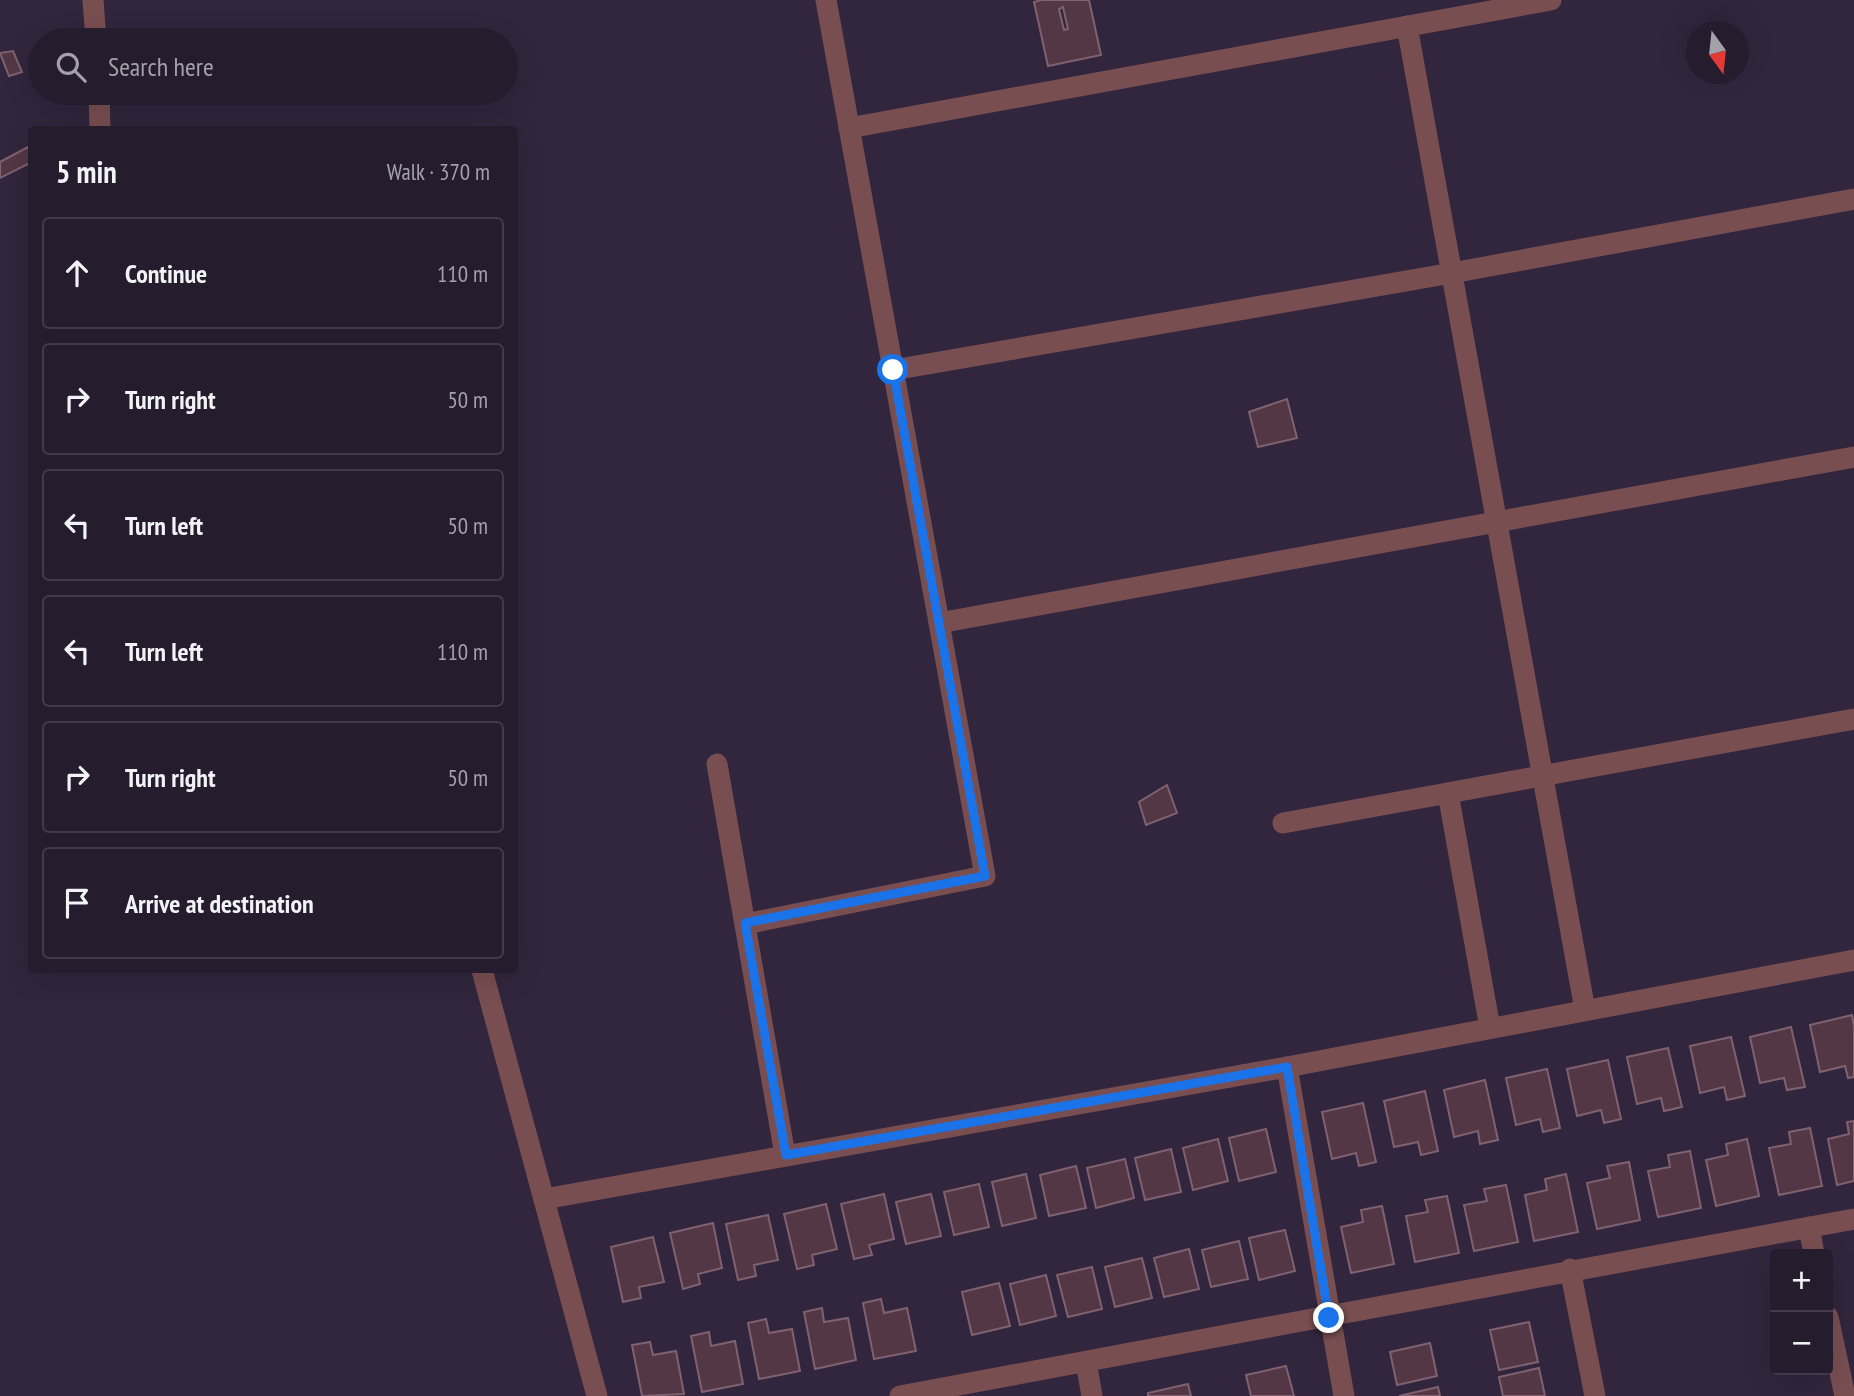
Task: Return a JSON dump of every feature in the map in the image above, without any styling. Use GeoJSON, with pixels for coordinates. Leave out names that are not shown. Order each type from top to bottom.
{"type":"FeatureCollection","features":[{"type":"Feature","properties":{"kind":"street"},"geometry":{"type":"LineString","coordinates":[[93,0],[95,28]]}},
{"type":"Feature","properties":{"kind":"street"},"geometry":{"type":"LineString","coordinates":[[745,923],[985,876],[826,0]]}},
{"type":"Feature","properties":{"kind":"street"},"geometry":{"type":"LineString","coordinates":[[849,128],[1551,0]]}},
{"type":"Feature","properties":{"kind":"street"},"geometry":{"type":"LineString","coordinates":[[1407,26],[1585,1010]]}},
{"type":"Feature","properties":{"kind":"street"},"geometry":{"type":"LineString","coordinates":[[99,105],[100,126]]}},
{"type":"Feature","properties":{"kind":"street"},"geometry":{"type":"LineString","coordinates":[[893,370],[1452,273],[1854,199]]}},
{"type":"Feature","properties":{"kind":"street"},"geometry":{"type":"LineString","coordinates":[[939,623],[1854,457]]}},
{"type":"Feature","properties":{"kind":"street"},"geometry":{"type":"LineString","coordinates":[[1283,823],[1854,719]]}},
{"type":"Feature","properties":{"kind":"street"},"geometry":{"type":"LineString","coordinates":[[717,764],[786,1155]]}},
{"type":"Feature","properties":{"kind":"street"},"geometry":{"type":"LineString","coordinates":[[1448,793],[1490,1028]]}},
{"type":"Feature","properties":{"kind":"street"},"geometry":{"type":"LineString","coordinates":[[544,1199],[1287,1067],[1854,960]]}},
{"type":"Feature","properties":{"kind":"street"},"geometry":{"type":"LineString","coordinates":[[483,973],[597,1396]]}},
{"type":"Feature","properties":{"kind":"street"},"geometry":{"type":"LineString","coordinates":[[1287,1067],[1344,1396]]}},
{"type":"Feature","properties":{"kind":"street"},"geometry":{"type":"LineString","coordinates":[[900,1396],[1329,1318],[1570,1269],[1854,1219]]}},
{"type":"Feature","properties":{"kind":"street"},"geometry":{"type":"LineString","coordinates":[[1809,1227],[1813,1249]]}},
{"type":"Feature","properties":{"kind":"street"},"geometry":{"type":"LineString","coordinates":[[1570,1269],[1595,1396]]}},
{"type":"Feature","properties":{"kind":"street"},"geometry":{"type":"LineString","coordinates":[[1833,1342],[1844,1396]]}},
{"type":"Feature","properties":{"kind":"street"},"geometry":{"type":"LineString","coordinates":[[1086,1362],[1092,1396]]}},
{"type":"Feature","properties":{"kind":"building"},"geometry":{"type":"Polygon","coordinates":[[[1089,0],[1101,55],[1048,66],[1034,2],[1089,0]],[[1063,7],[1059,9],[1064,30],[1068,29],[1063,7]]]}},
{"type":"Feature","properties":{"kind":"building"},"geometry":{"type":"Polygon","coordinates":[[[13,51],[22,72],[9,76],[0,53],[13,51]]]}},
{"type":"Feature","properties":{"kind":"building"},"geometry":{"type":"Polygon","coordinates":[[[28,147],[28,164],[0,178],[0,162],[28,147]]]}},
{"type":"Feature","properties":{"kind":"building"},"geometry":{"type":"Polygon","coordinates":[[[1287,399],[1297,438],[1258,447],[1249,412],[1287,399]]]}},
{"type":"Feature","properties":{"kind":"building"},"geometry":{"type":"Polygon","coordinates":[[[1167,785],[1177,813],[1146,825],[1139,802],[1167,785]]]}},
{"type":"Feature","properties":{"kind":"building"},"geometry":{"type":"Polygon","coordinates":[[[1852,1015],[1854,1077],[1848,1078],[1845,1066],[1820,1072],[1810,1025],[1852,1015]]]}},
{"type":"Feature","properties":{"kind":"building"},"geometry":{"type":"Polygon","coordinates":[[[1791,1027],[1805,1087],[1787,1090],[1784,1078],[1760,1083],[1750,1037],[1791,1027]]]}},
{"type":"Feature","properties":{"kind":"building"},"geometry":{"type":"Polygon","coordinates":[[[1731,1037],[1745,1096],[1727,1100],[1724,1087],[1700,1093],[1690,1046],[1731,1037]]]}},
{"type":"Feature","properties":{"kind":"building"},"geometry":{"type":"Polygon","coordinates":[[[1668,1048],[1682,1107],[1664,1111],[1661,1098],[1637,1104],[1627,1057],[1668,1048]]]}},
{"type":"Feature","properties":{"kind":"building"},"geometry":{"type":"Polygon","coordinates":[[[1608,1060],[1621,1119],[1604,1123],[1601,1110],[1577,1116],[1567,1069],[1608,1060]]]}},
{"type":"Feature","properties":{"kind":"building"},"geometry":{"type":"Polygon","coordinates":[[[1547,1069],[1560,1128],[1543,1132],[1540,1119],[1516,1125],[1506,1078],[1547,1069]]]}},
{"type":"Feature","properties":{"kind":"building"},"geometry":{"type":"Polygon","coordinates":[[[1485,1080],[1498,1140],[1480,1144],[1478,1131],[1454,1137],[1444,1090],[1485,1080]]]}},
{"type":"Feature","properties":{"kind":"building"},"geometry":{"type":"Polygon","coordinates":[[[1425,1091],[1438,1151],[1421,1155],[1418,1142],[1394,1147],[1384,1101],[1425,1091]]]}},
{"type":"Feature","properties":{"kind":"building"},"geometry":{"type":"Polygon","coordinates":[[[1363,1103],[1376,1162],[1359,1166],[1356,1153],[1332,1159],[1322,1112],[1363,1103]]]}},
{"type":"Feature","properties":{"kind":"building"},"geometry":{"type":"Polygon","coordinates":[[[1854,1121],[1854,1181],[1837,1185],[1828,1139],[1849,1134],[1847,1122],[1854,1121]]]}},
{"type":"Feature","properties":{"kind":"building"},"geometry":{"type":"Polygon","coordinates":[[[1810,1128],[1822,1186],[1779,1195],[1769,1148],[1791,1144],[1789,1132],[1810,1128]]]}},
{"type":"Feature","properties":{"kind":"building"},"geometry":{"type":"Polygon","coordinates":[[[1266,1129],[1276,1172],[1239,1181],[1229,1138],[1266,1129]]]}},
{"type":"Feature","properties":{"kind":"building"},"geometry":{"type":"Polygon","coordinates":[[[1218,1139],[1228,1181],[1193,1190],[1183,1148],[1218,1139]]]}},
{"type":"Feature","properties":{"kind":"building"},"geometry":{"type":"Polygon","coordinates":[[[1747,1139],[1759,1196],[1716,1206],[1706,1160],[1728,1155],[1726,1144],[1747,1139]]]}},
{"type":"Feature","properties":{"kind":"building"},"geometry":{"type":"Polygon","coordinates":[[[1171,1149],[1181,1192],[1145,1200],[1135,1158],[1171,1149]]]}},
{"type":"Feature","properties":{"kind":"building"},"geometry":{"type":"Polygon","coordinates":[[[1690,1151],[1701,1208],[1658,1217],[1648,1171],[1670,1167],[1668,1155],[1690,1151]]]}},
{"type":"Feature","properties":{"kind":"building"},"geometry":{"type":"Polygon","coordinates":[[[1125,1159],[1134,1198],[1096,1208],[1087,1168],[1125,1159]]]}},
{"type":"Feature","properties":{"kind":"building"},"geometry":{"type":"Polygon","coordinates":[[[1629,1162],[1640,1220],[1597,1229],[1587,1183],[1610,1178],[1607,1166],[1629,1162]]]}},
{"type":"Feature","properties":{"kind":"building"},"geometry":{"type":"Polygon","coordinates":[[[1076,1166],[1086,1208],[1049,1216],[1040,1175],[1076,1166]]]}},
{"type":"Feature","properties":{"kind":"building"},"geometry":{"type":"Polygon","coordinates":[[[1026,1174],[1036,1218],[1002,1226],[992,1182],[1026,1174]]]}},
{"type":"Feature","properties":{"kind":"building"},"geometry":{"type":"Polygon","coordinates":[[[1566,1174],[1578,1232],[1534,1241],[1525,1195],[1547,1190],[1545,1179],[1566,1174]]]}},
{"type":"Feature","properties":{"kind":"building"},"geometry":{"type":"Polygon","coordinates":[[[979,1184],[989,1227],[954,1235],[944,1192],[979,1184]]]}},
{"type":"Feature","properties":{"kind":"building"},"geometry":{"type":"Polygon","coordinates":[[[1506,1185],[1518,1242],[1474,1251],[1464,1205],[1487,1201],[1484,1189],[1506,1185]]]}},
{"type":"Feature","properties":{"kind":"building"},"geometry":{"type":"Polygon","coordinates":[[[884,1194],[894,1239],[869,1245],[872,1255],[854,1259],[841,1204],[884,1194]]]}},
{"type":"Feature","properties":{"kind":"building"},"geometry":{"type":"Polygon","coordinates":[[[931,1194],[941,1236],[906,1244],[896,1202],[931,1194]]]}},
{"type":"Feature","properties":{"kind":"building"},"geometry":{"type":"Polygon","coordinates":[[[1447,1196],[1459,1253],[1415,1262],[1406,1216],[1428,1212],[1425,1200],[1447,1196]]]}},
{"type":"Feature","properties":{"kind":"building"},"geometry":{"type":"Polygon","coordinates":[[[826,1204],[837,1249],[812,1255],[814,1265],[797,1269],[784,1214],[826,1204]]]}},
{"type":"Feature","properties":{"kind":"building"},"geometry":{"type":"Polygon","coordinates":[[[1382,1206],[1394,1264],[1351,1273],[1341,1227],[1363,1222],[1361,1210],[1382,1206]]]}},
{"type":"Feature","properties":{"kind":"building"},"geometry":{"type":"Polygon","coordinates":[[[768,1215],[778,1260],[754,1265],[756,1276],[738,1280],[726,1224],[768,1215]]]}},
{"type":"Feature","properties":{"kind":"building"},"geometry":{"type":"Polygon","coordinates":[[[713,1223],[722,1268],[698,1274],[700,1284],[683,1289],[670,1233],[713,1223]]]}},
{"type":"Feature","properties":{"kind":"building"},"geometry":{"type":"Polygon","coordinates":[[[1285,1230],[1295,1271],[1259,1280],[1249,1238],[1285,1230]]]}},
{"type":"Feature","properties":{"kind":"building"},"geometry":{"type":"Polygon","coordinates":[[[653,1237],[664,1282],[639,1287],[641,1298],[623,1302],[611,1247],[653,1237]]]}},
{"type":"Feature","properties":{"kind":"building"},"geometry":{"type":"Polygon","coordinates":[[[1239,1241],[1248,1279],[1211,1287],[1202,1250],[1239,1241]]]}},
{"type":"Feature","properties":{"kind":"building"},"geometry":{"type":"Polygon","coordinates":[[[1189,1249],[1199,1289],[1164,1297],[1154,1258],[1189,1249]]]}},
{"type":"Feature","properties":{"kind":"building"},"geometry":{"type":"Polygon","coordinates":[[[1142,1258],[1152,1298],[1115,1307],[1105,1267],[1142,1258]]]}},
{"type":"Feature","properties":{"kind":"building"},"geometry":{"type":"Polygon","coordinates":[[[1092,1267],[1102,1309],[1068,1317],[1057,1275],[1092,1267]]]}},
{"type":"Feature","properties":{"kind":"building"},"geometry":{"type":"Polygon","coordinates":[[[1046,1275],[1056,1316],[1020,1325],[1010,1284],[1046,1275]]]}},
{"type":"Feature","properties":{"kind":"building"},"geometry":{"type":"Polygon","coordinates":[[[999,1283],[1010,1326],[972,1335],[962,1292],[999,1283]]]}},
{"type":"Feature","properties":{"kind":"building"},"geometry":{"type":"Polygon","coordinates":[[[881,1299],[884,1313],[907,1308],[916,1351],[874,1359],[863,1303],[881,1299]]]}},
{"type":"Feature","properties":{"kind":"building"},"geometry":{"type":"Polygon","coordinates":[[[822,1308],[824,1322],[848,1318],[856,1360],[815,1369],[804,1312],[822,1308]]]}},
{"type":"Feature","properties":{"kind":"building"},"geometry":{"type":"Polygon","coordinates":[[[766,1319],[769,1333],[792,1329],[800,1371],[759,1379],[748,1323],[766,1319]]]}},
{"type":"Feature","properties":{"kind":"building"},"geometry":{"type":"Polygon","coordinates":[[[1529,1322],[1538,1362],[1499,1370],[1490,1330],[1529,1322]]]}},
{"type":"Feature","properties":{"kind":"building"},"geometry":{"type":"Polygon","coordinates":[[[709,1332],[711,1346],[735,1341],[743,1384],[702,1392],[691,1336],[709,1332]]]}},
{"type":"Feature","properties":{"kind":"building"},"geometry":{"type":"Polygon","coordinates":[[[650,1342],[653,1355],[676,1351],[684,1394],[642,1396],[632,1345],[650,1342]]]}},
{"type":"Feature","properties":{"kind":"building"},"geometry":{"type":"Polygon","coordinates":[[[1430,1343],[1437,1376],[1397,1385],[1390,1352],[1430,1343]]]}},
{"type":"Feature","properties":{"kind":"building"},"geometry":{"type":"Polygon","coordinates":[[[1286,1366],[1294,1396],[1251,1396],[1246,1375],[1286,1366]]]}},
{"type":"Feature","properties":{"kind":"building"},"geometry":{"type":"Polygon","coordinates":[[[1539,1368],[1545,1396],[1503,1396],[1499,1377],[1539,1368]]]}},
{"type":"Feature","properties":{"kind":"building"},"geometry":{"type":"Polygon","coordinates":[[[1188,1384],[1191,1396],[1148,1396],[1148,1393],[1188,1384]]]}},
{"type":"Feature","properties":{"kind":"building"},"geometry":{"type":"Polygon","coordinates":[[[1438,1387],[1440,1396],[1399,1396],[1438,1387]]]}},
{"type":"Feature","properties":{"kind":"route"},"geometry":{"type":"LineString","coordinates":[[893,370],[985,876],[745,923],[786,1155],[1287,1067],[1329,1318]]}}]}
